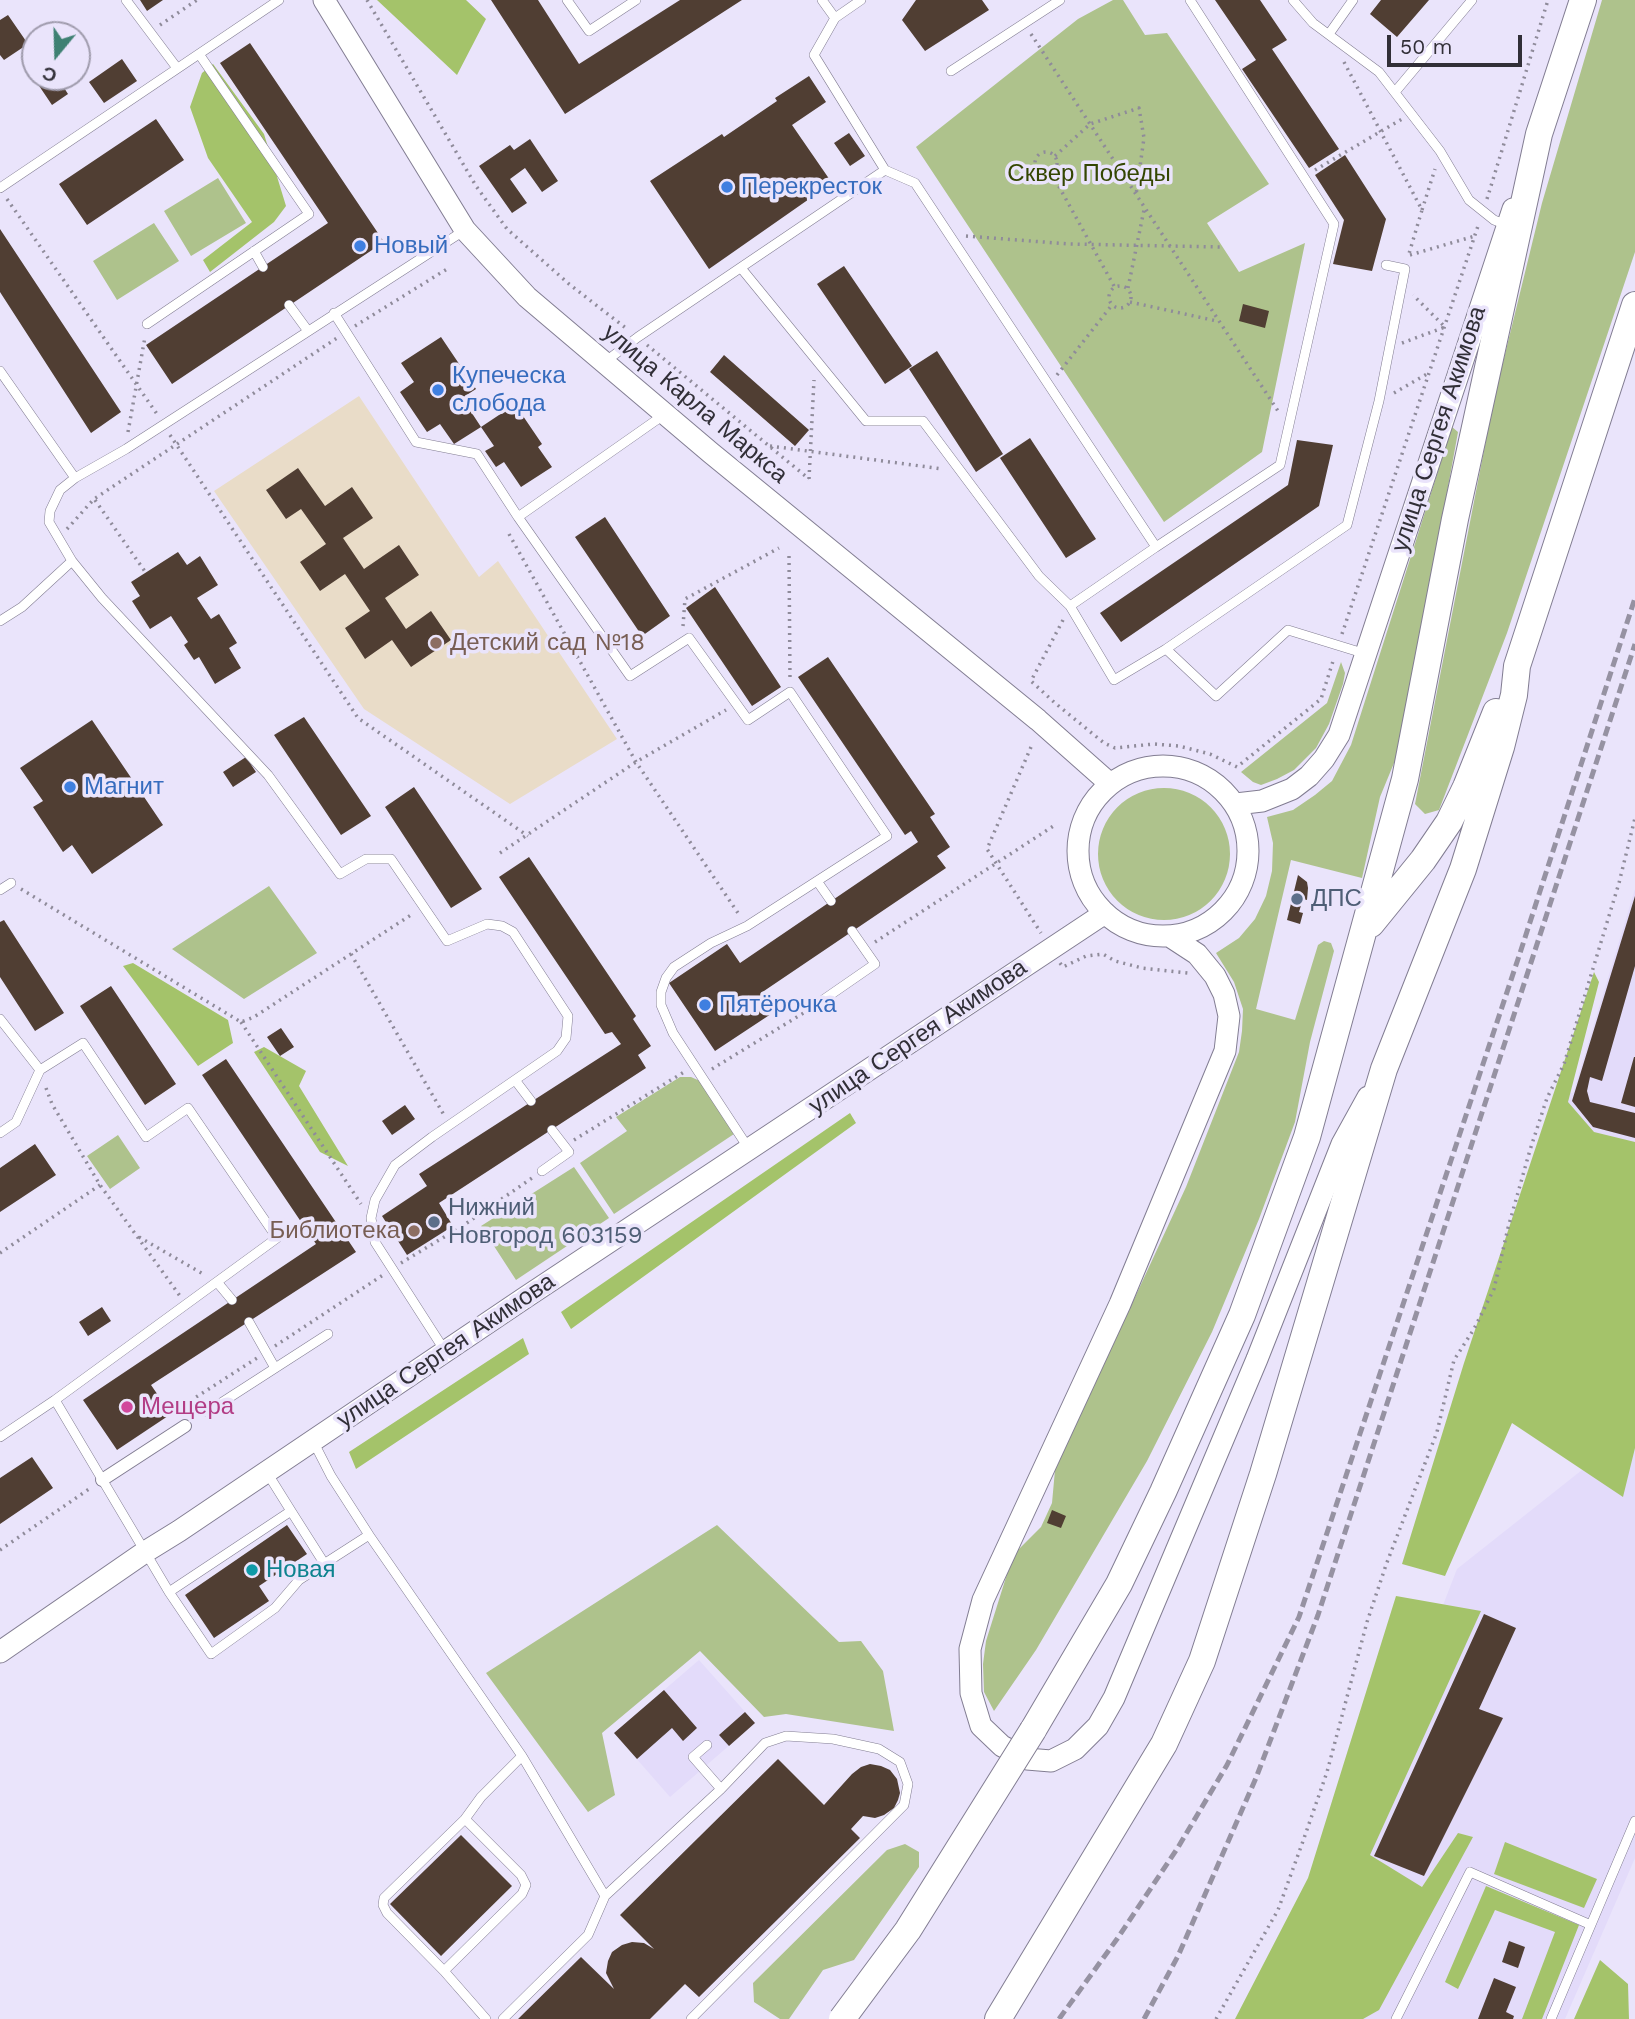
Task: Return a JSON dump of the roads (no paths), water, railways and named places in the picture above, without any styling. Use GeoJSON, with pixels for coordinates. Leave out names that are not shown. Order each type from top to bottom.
{"type":"FeatureCollection","features":[{"type":"Feature","properties":{"kind":"main road","name":"улица Сергея Акимова"},"geometry":{"type":"LineString","coordinates":[[1539,134],[1583,0]]}},
{"type":"Feature","properties":{"kind":"main road"},"geometry":{"type":"LineString","coordinates":[[842,2019],[908,1930],[1033,1730],[1119,1584],[1242,1315],[1307,1137],[1405,779],[1455,519],[1539,134]]}},
{"type":"Feature","properties":{"kind":"main road"},"geometry":{"type":"LineString","coordinates":[[1365,930],[1423,860],[1449,822],[1517,666],[1635,305]]}},
{"type":"Feature","properties":{"kind":"main road"},"geometry":{"type":"LineString","coordinates":[[998,2019],[1164,1744],[1202,1661],[1263,1474],[1384,1069],[1463,869],[1501,747],[1514,695],[1517,666]]}},
{"type":"Feature","properties":{"kind":"street","name":"улица Карла Маркса"},"geometry":{"type":"LineString","coordinates":[[324,0],[465,230],[527,297],[1028,712],[1108,782]]}},
{"type":"Feature","properties":{"kind":"street","name":"улица Сергея Акимова"},"geometry":{"type":"LineString","coordinates":[[1236,804],[1262,800],[1292,789],[1310,776],[1339,735],[1539,134]]}},
{"type":"Feature","properties":{"kind":"street"},"geometry":{"type":"LineString","coordinates":[[1171,937],[1209,924],[1230,905],[1244,881],[1249,853],[1245,826],[1236,804],[1213,781],[1188,769],[1160,765],[1132,771],[1108,782],[1090,807],[1079,834],[1078,863],[1087,890],[1105,913],[1128,929],[1171,937],[1197,954],[1215,976],[1224,994],[1229,1016],[1225,1051],[1120,1304],[983,1600],[970,1649],[971,1693],[981,1726],[1002,1746],[1027,1759],[1051,1761],[1075,1749],[1098,1726],[1114,1698],[1257,1359],[1342,1144],[1384,1069]]}},
{"type":"Feature","properties":{"kind":"street","name":"улица Сергея Акимова"},"geometry":{"type":"LineString","coordinates":[[0,1652],[445,1351],[1105,913]]}},
{"type":"Feature","properties":{"kind":"street"},"geometry":{"type":"LineString","coordinates":[[102,1480],[185,1426]]}},
{"type":"Feature","properties":{"kind":"lane"},"geometry":{"type":"LineString","coordinates":[[126,0],[177,68]]}},
{"type":"Feature","properties":{"kind":"lane"},"geometry":{"type":"LineString","coordinates":[[0,188],[279,0]]}},
{"type":"Feature","properties":{"kind":"lane"},"geometry":{"type":"LineString","coordinates":[[567,0],[590,31],[636,0]]}},
{"type":"Feature","properties":{"kind":"lane"},"geometry":{"type":"LineString","coordinates":[[822,0],[835,18]]}},
{"type":"Feature","properties":{"kind":"lane"},"geometry":{"type":"LineString","coordinates":[[861,0],[835,18],[814,55],[885,170],[915,183],[1156,547]]}},
{"type":"Feature","properties":{"kind":"lane"},"geometry":{"type":"LineString","coordinates":[[951,71],[1060,0]]}},
{"type":"Feature","properties":{"kind":"lane"},"geometry":{"type":"LineString","coordinates":[[1070,606],[1280,465],[1335,224],[1190,0]]}},
{"type":"Feature","properties":{"kind":"lane"},"geometry":{"type":"LineString","coordinates":[[1293,0],[1313,23],[1379,72],[1440,151],[1469,200],[1494,220],[1507,225]]}},
{"type":"Feature","properties":{"kind":"lane"},"geometry":{"type":"LineString","coordinates":[[1329,34],[1353,0]]}},
{"type":"Feature","properties":{"kind":"lane"},"geometry":{"type":"LineString","coordinates":[[1395,92],[1472,0]]}},
{"type":"Feature","properties":{"kind":"lane"},"geometry":{"type":"LineString","coordinates":[[147,324],[309,214],[199,54]]}},
{"type":"Feature","properties":{"kind":"lane"},"geometry":{"type":"LineString","coordinates":[[604,362],[885,170]]}},
{"type":"Feature","properties":{"kind":"lane"},"geometry":{"type":"LineString","coordinates":[[445,1351],[375,1242],[372,1222],[375,1200],[395,1165],[557,1051],[566,1038],[568,1016],[513,932],[502,926],[487,925],[447,941],[391,859],[366,859],[340,874],[268,775],[102,598],[72,561],[49,522],[50,511],[60,490],[75,478],[126,449],[465,230]]}},
{"type":"Feature","properties":{"kind":"lane"},"geometry":{"type":"LineString","coordinates":[[254,251],[262,267]]}},
{"type":"Feature","properties":{"kind":"lane"},"geometry":{"type":"LineString","coordinates":[[741,268],[866,421],[923,421],[1039,576],[1070,606],[1114,680],[1166,649],[1348,525],[1379,401],[1405,270],[1386,265]]}},
{"type":"Feature","properties":{"kind":"lane"},"geometry":{"type":"LineString","coordinates":[[289,305],[308,331]]}},
{"type":"Feature","properties":{"kind":"lane"},"geometry":{"type":"LineString","coordinates":[[334,313],[416,442],[477,454],[630,676],[689,638],[748,720],[790,692],[887,836],[747,926],[711,943],[674,967],[666,978],[661,992],[662,1004],[673,1033],[749,1149]]}},
{"type":"Feature","properties":{"kind":"lane"},"geometry":{"type":"LineString","coordinates":[[0,371],[75,478]]}},
{"type":"Feature","properties":{"kind":"lane"},"geometry":{"type":"LineString","coordinates":[[518,517],[665,414]]}},
{"type":"Feature","properties":{"kind":"lane"},"geometry":{"type":"LineString","coordinates":[[0,621],[22,607],[72,561]]}},
{"type":"Feature","properties":{"kind":"lane"},"geometry":{"type":"LineString","coordinates":[[1166,649],[1216,695],[1288,629],[1367,654]]}},
{"type":"Feature","properties":{"kind":"lane"},"geometry":{"type":"LineString","coordinates":[[817,881],[831,901]]}},
{"type":"Feature","properties":{"kind":"lane"},"geometry":{"type":"LineString","coordinates":[[0,890],[11,883]]}},
{"type":"Feature","properties":{"kind":"lane"},"geometry":{"type":"LineString","coordinates":[[820,1003],[875,964],[852,931]]}},
{"type":"Feature","properties":{"kind":"lane"},"geometry":{"type":"LineString","coordinates":[[0,1019],[40,1070]]}},
{"type":"Feature","properties":{"kind":"lane"},"geometry":{"type":"LineString","coordinates":[[0,1133],[16,1122],[40,1070],[83,1043],[146,1137],[188,1108],[277,1238],[0,1437]]}},
{"type":"Feature","properties":{"kind":"lane"},"geometry":{"type":"LineString","coordinates":[[515,1080],[531,1101]]}},
{"type":"Feature","properties":{"kind":"lane"},"geometry":{"type":"LineString","coordinates":[[541,1171],[569,1152],[552,1130]]}},
{"type":"Feature","properties":{"kind":"lane"},"geometry":{"type":"LineString","coordinates":[[217,1282],[232,1300]]}},
{"type":"Feature","properties":{"kind":"lane"},"geometry":{"type":"LineString","coordinates":[[248,1322],[275,1368]]}},
{"type":"Feature","properties":{"kind":"lane"},"geometry":{"type":"LineString","coordinates":[[207,1412],[328,1334]]}},
{"type":"Feature","properties":{"kind":"lane"},"geometry":{"type":"LineString","coordinates":[[55,1400],[169,1592],[211,1654],[275,1608],[299,1580],[369,1535]]}},
{"type":"Feature","properties":{"kind":"lane"},"geometry":{"type":"LineString","coordinates":[[313,1441],[331,1476],[369,1535],[522,1756],[605,1896]]}},
{"type":"Feature","properties":{"kind":"lane"},"geometry":{"type":"LineString","coordinates":[[266,1471],[324,1563]]}},
{"type":"Feature","properties":{"kind":"lane"},"geometry":{"type":"LineString","coordinates":[[169,1592],[291,1511]]}},
{"type":"Feature","properties":{"kind":"lane"},"geometry":{"type":"LineString","coordinates":[[503,2019],[588,1935],[605,1896],[721,1789],[765,1743],[786,1736],[833,1739],[879,1749],[900,1762],[908,1784],[904,1805],[691,2019]]}},
{"type":"Feature","properties":{"kind":"lane"},"geometry":{"type":"LineString","coordinates":[[707,1745],[693,1757],[721,1789]]}},
{"type":"Feature","properties":{"kind":"lane"},"geometry":{"type":"LineString","coordinates":[[486,2019],[387,1913],[383,1905],[384,1898],[466,1819],[481,1797],[522,1756]]}},
{"type":"Feature","properties":{"kind":"lane"},"geometry":{"type":"LineString","coordinates":[[444,1971],[522,1894],[526,1885],[520,1875],[466,1819]]}},
{"type":"Feature","properties":{"kind":"lane"},"geometry":{"type":"LineString","coordinates":[[1551,2019],[1635,1821]]}},
{"type":"Feature","properties":{"kind":"lane"},"geometry":{"type":"LineString","coordinates":[[1396,2019],[1470,1872],[1591,1925]]}},
{"type":"Feature","properties":{"kind":"railway"},"geometry":{"type":"LineString","coordinates":[[1059,2019],[1177,1849],[1227,1765],[1299,1617],[1635,598]]}},
{"type":"Feature","properties":{"kind":"railway"},"geometry":{"type":"LineString","coordinates":[[1144,2019],[1178,1956],[1256,1778],[1318,1615],[1635,644]]}},
{"type":"Feature","properties":{"kind":"place","name":"Перекресток"},"geometry":{"type":"Point","coordinates":[727,187]}},
{"type":"Feature","properties":{"kind":"place","name":"Новый"},"geometry":{"type":"Point","coordinates":[360,246]}},
{"type":"Feature","properties":{"kind":"place","name":"Купеческа слобода"},"geometry":{"type":"Point","coordinates":[438,390]}},
{"type":"Feature","properties":{"kind":"place","name":"Детский сад №18"},"geometry":{"type":"Point","coordinates":[436,643]}},
{"type":"Feature","properties":{"kind":"place","name":"Магнит"},"geometry":{"type":"Point","coordinates":[70,787]}},
{"type":"Feature","properties":{"kind":"place","name":"ДПС"},"geometry":{"type":"Point","coordinates":[1297,899]}},
{"type":"Feature","properties":{"kind":"place","name":"Пятёрочка"},"geometry":{"type":"Point","coordinates":[705,1005]}},
{"type":"Feature","properties":{"kind":"place","name":"Нижний Новгород 603159"},"geometry":{"type":"Point","coordinates":[434,1222]}},
{"type":"Feature","properties":{"kind":"place","name":"Библиотека"},"geometry":{"type":"Point","coordinates":[414,1231]}},
{"type":"Feature","properties":{"kind":"place","name":"Мещера"},"geometry":{"type":"Point","coordinates":[127,1407]}},
{"type":"Feature","properties":{"kind":"place","name":"Новая"},"geometry":{"type":"Point","coordinates":[252,1570]}},
{"type":"Feature","properties":{"kind":"park label","name":"Сквер Победы"},"geometry":{"type":"Point","coordinates":[1089,174]}}]}
